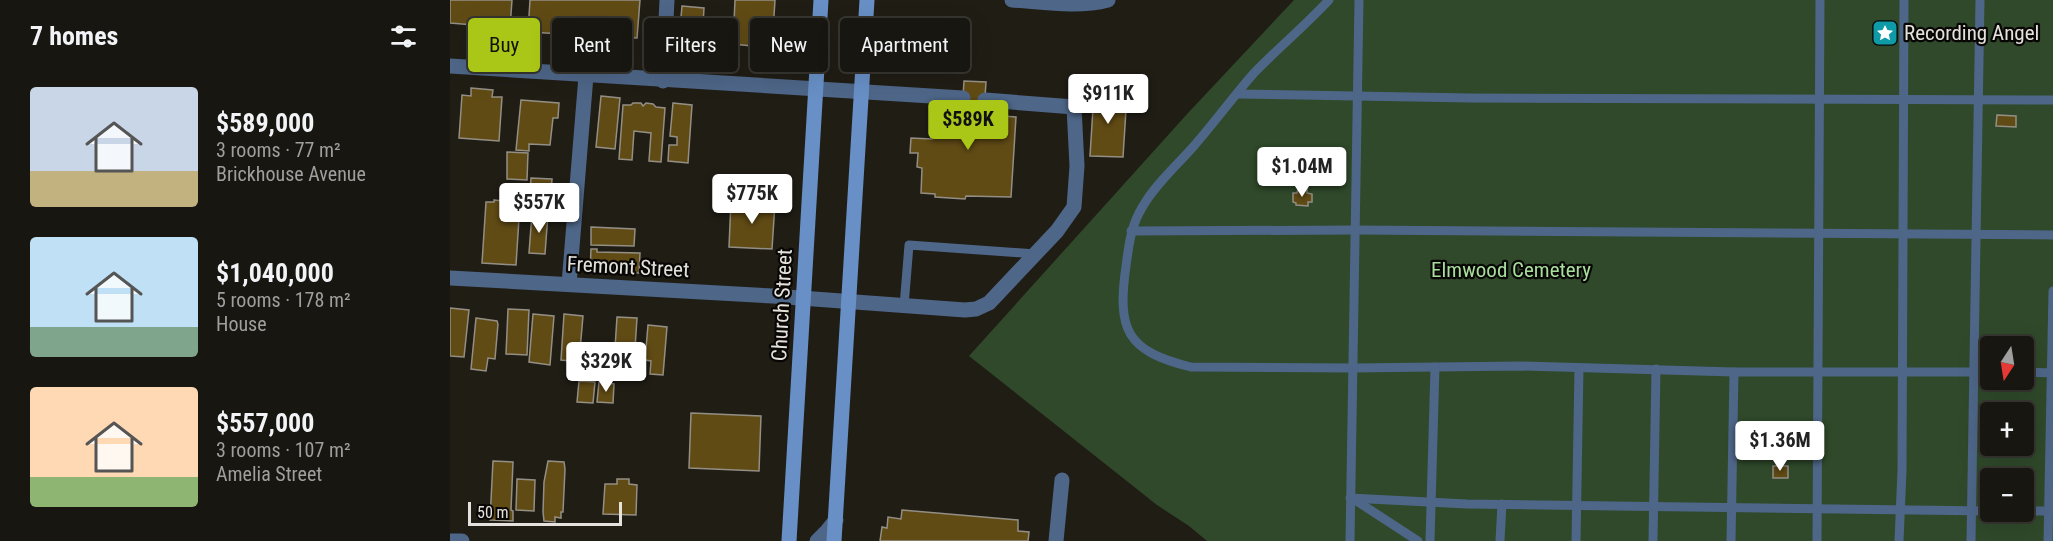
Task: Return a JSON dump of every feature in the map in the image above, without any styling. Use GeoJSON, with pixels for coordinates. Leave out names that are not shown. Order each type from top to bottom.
{"type":"FeatureCollection","features":[{"type":"Feature","properties":{"kind":"main road","name":"Church Street"},"geometry":{"type":"LineString","coordinates":[[789,541],[821,0]]}},
{"type":"Feature","properties":{"kind":"main road"},"geometry":{"type":"LineString","coordinates":[[834,541],[867,0]]}},
{"type":"Feature","properties":{"kind":"street"},"geometry":{"type":"LineString","coordinates":[[663,81],[667,0]]}},
{"type":"Feature","properties":{"kind":"street"},"geometry":{"type":"LineString","coordinates":[[1012,0],[1053,2],[1108,0]]}},
{"type":"Feature","properties":{"kind":"street"},"geometry":{"type":"LineString","coordinates":[[450,66],[963,98]]}},
{"type":"Feature","properties":{"kind":"street"},"geometry":{"type":"LineString","coordinates":[[569,284],[586,76]]}},
{"type":"Feature","properties":{"kind":"street","name":"Fremont Street"},"geometry":{"type":"LineString","coordinates":[[450,278],[976,309],[988,303],[1058,231],[1074,207],[1077,166],[1074,107],[985,100]]}},
{"type":"Feature","properties":{"kind":"street"},"geometry":{"type":"LineString","coordinates":[[1056,541],[1062,480]]}},
{"type":"Feature","properties":{"kind":"street"},"geometry":{"type":"LineString","coordinates":[[817,541],[836,520]]}},
{"type":"Feature","properties":{"kind":"street"},"geometry":{"type":"LineString","coordinates":[[450,541],[462,541]]}},
{"type":"Feature","properties":{"kind":"lane"},"geometry":{"type":"LineString","coordinates":[[1329,0],[1253,74],[1144,204],[1131,231],[1123,286],[1122,314],[1131,337],[1144,350],[1170,362],[1191,367],[1579,368],[1818,373],[1980,372]]}},
{"type":"Feature","properties":{"kind":"lane"},"geometry":{"type":"LineString","coordinates":[[1350,541],[1359,0]]}},
{"type":"Feature","properties":{"kind":"lane"},"geometry":{"type":"LineString","coordinates":[[1817,541],[1821,0]]}},
{"type":"Feature","properties":{"kind":"lane"},"geometry":{"type":"LineString","coordinates":[[1899,541],[1904,0]]}},
{"type":"Feature","properties":{"kind":"lane"},"geometry":{"type":"LineString","coordinates":[[1971,541],[1980,0]]}},
{"type":"Feature","properties":{"kind":"lane"},"geometry":{"type":"LineString","coordinates":[[1238,94],[1357,97],[2053,100]]}},
{"type":"Feature","properties":{"kind":"lane"},"geometry":{"type":"LineString","coordinates":[[1131,231],[1355,230],[2053,235]]}},
{"type":"Feature","properties":{"kind":"lane"},"geometry":{"type":"LineString","coordinates":[[904,306],[909,245],[1036,254]]}},
{"type":"Feature","properties":{"kind":"lane"},"geometry":{"type":"LineString","coordinates":[[2048,541],[2051,511],[2053,291]]}},
{"type":"Feature","properties":{"kind":"lane"},"geometry":{"type":"LineString","coordinates":[[1430,541],[1435,367]]}},
{"type":"Feature","properties":{"kind":"lane"},"geometry":{"type":"LineString","coordinates":[[1576,541],[1579,368]]}},
{"type":"Feature","properties":{"kind":"lane"},"geometry":{"type":"LineString","coordinates":[[1653,541],[1656,369]]}},
{"type":"Feature","properties":{"kind":"lane"},"geometry":{"type":"LineString","coordinates":[[1731,541],[1734,372]]}},
{"type":"Feature","properties":{"kind":"lane"},"geometry":{"type":"LineString","coordinates":[[2034,372],[2052,372]]}},
{"type":"Feature","properties":{"kind":"lane"},"geometry":{"type":"LineString","coordinates":[[1350,498],[1576,506],[1980,511]]}},
{"type":"Feature","properties":{"kind":"lane"},"geometry":{"type":"LineString","coordinates":[[1350,498],[1418,541]]}},
{"type":"Feature","properties":{"kind":"lane"},"geometry":{"type":"LineString","coordinates":[[1500,541],[1502,504]]}},
{"type":"Feature","properties":{"kind":"lane"},"geometry":{"type":"LineString","coordinates":[[2034,511],[2051,511]]}},
{"type":"Feature","properties":{"kind":"green space","name":"Elmwood Cemetery"},"geometry":{"type":"Polygon","coordinates":[[[1294,0],[2053,0],[2053,541],[1207,541],[1157,505],[969,356],[1188,113],[1294,0]]]}},
{"type":"Feature","properties":{"kind":"building"},"geometry":{"type":"Polygon","coordinates":[[[450,0],[512,0],[511,18],[468,18],[468,24],[450,23],[450,0]]]}},
{"type":"Feature","properties":{"kind":"building"},"geometry":{"type":"Polygon","coordinates":[[[530,0],[640,0],[637,38],[632,38],[632,18],[552,18],[552,33],[540,33],[540,18],[529,18],[530,0]]]}},
{"type":"Feature","properties":{"kind":"building"},"geometry":{"type":"Polygon","coordinates":[[[735,0],[775,0],[774,18],[750,18],[750,46],[738,45],[738,18],[734,18],[735,0]]]}},
{"type":"Feature","properties":{"kind":"building"},"geometry":{"type":"Polygon","coordinates":[[[682,6],[704,8],[703,18],[681,18],[682,6]]]}},
{"type":"Feature","properties":{"kind":"building"},"geometry":{"type":"Polygon","coordinates":[[[964,81],[986,82],[984,112],[988,115],[1016,117],[1011,197],[966,196],[965,199],[935,197],[935,194],[921,193],[922,168],[917,167],[918,153],[910,153],[911,138],[932,139],[934,110],[962,111],[964,81]]]}},
{"type":"Feature","properties":{"kind":"building"},"geometry":{"type":"Polygon","coordinates":[[[471,88],[493,90],[492,97],[502,97],[499,141],[459,138],[462,95],[471,96],[471,88]]]}},
{"type":"Feature","properties":{"kind":"building"},"geometry":{"type":"Polygon","coordinates":[[[1094,92],[1127,94],[1123,157],[1090,156],[1094,92]]]}},
{"type":"Feature","properties":{"kind":"building"},"geometry":{"type":"Polygon","coordinates":[[[601,96],[620,98],[615,149],[596,147],[601,96]]]}},
{"type":"Feature","properties":{"kind":"building"},"geometry":{"type":"Polygon","coordinates":[[[521,100],[559,103],[558,118],[553,118],[550,145],[529,144],[529,151],[516,150],[521,100]]]}},
{"type":"Feature","properties":{"kind":"building"},"geometry":{"type":"Polygon","coordinates":[[[641,103],[643,106],[646,103],[653,104],[656,107],[665,108],[661,162],[649,161],[651,133],[634,131],[632,160],[619,159],[623,105],[641,103]]]}},
{"type":"Feature","properties":{"kind":"building"},"geometry":{"type":"Polygon","coordinates":[[[673,103],[692,105],[688,163],[668,161],[669,145],[677,145],[677,137],[670,136],[673,103]]]}},
{"type":"Feature","properties":{"kind":"building"},"geometry":{"type":"Polygon","coordinates":[[[1997,115],[2016,116],[2016,127],[1996,126],[1997,115]]]}},
{"type":"Feature","properties":{"kind":"building"},"geometry":{"type":"Polygon","coordinates":[[[507,152],[528,153],[527,180],[507,179],[507,152]]]}},
{"type":"Feature","properties":{"kind":"building"},"geometry":{"type":"Polygon","coordinates":[[[531,178],[552,179],[551,193],[530,192],[531,178]]]}},
{"type":"Feature","properties":{"kind":"building"},"geometry":{"type":"Polygon","coordinates":[[[1298,189],[1307,189],[1307,193],[1312,194],[1312,202],[1308,202],[1308,206],[1296,205],[1293,202],[1293,193],[1297,193],[1298,189]]]}},
{"type":"Feature","properties":{"kind":"building"},"geometry":{"type":"Polygon","coordinates":[[[494,200],[520,203],[516,265],[482,263],[486,202],[494,202],[494,200]]]}},
{"type":"Feature","properties":{"kind":"building"},"geometry":{"type":"Polygon","coordinates":[[[731,201],[775,203],[772,249],[729,247],[731,201]]]}},
{"type":"Feature","properties":{"kind":"building"},"geometry":{"type":"Polygon","coordinates":[[[532,213],[548,214],[545,254],[529,253],[532,213]]]}},
{"type":"Feature","properties":{"kind":"building"},"geometry":{"type":"Polygon","coordinates":[[[591,227],[635,229],[634,246],[591,245],[591,227]]]}},
{"type":"Feature","properties":{"kind":"building"},"geometry":{"type":"Polygon","coordinates":[[[591,249],[597,249],[597,252],[640,253],[639,273],[590,272],[591,249]]]}},
{"type":"Feature","properties":{"kind":"building"},"geometry":{"type":"Polygon","coordinates":[[[450,308],[469,310],[464,357],[450,356],[450,308]]]}},
{"type":"Feature","properties":{"kind":"building"},"geometry":{"type":"Polygon","coordinates":[[[508,309],[529,310],[527,355],[506,354],[508,309]]]}},
{"type":"Feature","properties":{"kind":"building"},"geometry":{"type":"Polygon","coordinates":[[[533,314],[554,316],[550,365],[529,362],[533,314]]]}},
{"type":"Feature","properties":{"kind":"building"},"geometry":{"type":"Polygon","coordinates":[[[564,314],[583,316],[579,362],[561,360],[564,314]]]}},
{"type":"Feature","properties":{"kind":"building"},"geometry":{"type":"Polygon","coordinates":[[[617,317],[637,318],[634,364],[614,363],[617,317]]]}},
{"type":"Feature","properties":{"kind":"building"},"geometry":{"type":"Polygon","coordinates":[[[476,318],[497,321],[498,324],[495,359],[488,358],[486,371],[471,369],[476,318]]]}},
{"type":"Feature","properties":{"kind":"building"},"geometry":{"type":"Polygon","coordinates":[[[648,325],[667,327],[663,375],[650,374],[651,361],[645,360],[648,325]]]}},
{"type":"Feature","properties":{"kind":"building"},"geometry":{"type":"Polygon","coordinates":[[[579,381],[595,382],[593,403],[577,402],[579,381]]]}},
{"type":"Feature","properties":{"kind":"building"},"geometry":{"type":"Polygon","coordinates":[[[599,382],[614,384],[613,403],[597,402],[599,382]]]}},
{"type":"Feature","properties":{"kind":"building"},"geometry":{"type":"Polygon","coordinates":[[[691,413],[761,416],[759,471],[689,468],[691,413]]]}},
{"type":"Feature","properties":{"kind":"building"},"geometry":{"type":"Polygon","coordinates":[[[493,461],[513,462],[511,510],[513,521],[490,520],[493,461]]]}},
{"type":"Feature","properties":{"kind":"building"},"geometry":{"type":"Polygon","coordinates":[[[548,461],[564,462],[565,469],[563,512],[561,512],[561,518],[555,517],[555,522],[544,521],[544,482],[548,461]]]}},
{"type":"Feature","properties":{"kind":"building"},"geometry":{"type":"Polygon","coordinates":[[[1773,466],[1788,466],[1788,478],[1773,478],[1773,466]]]}},
{"type":"Feature","properties":{"kind":"building"},"geometry":{"type":"Polygon","coordinates":[[[517,479],[535,480],[534,511],[516,510],[517,479]]]}},
{"type":"Feature","properties":{"kind":"building"},"geometry":{"type":"Polygon","coordinates":[[[617,479],[629,479],[629,484],[637,485],[636,515],[603,514],[605,484],[617,484],[617,479]]]}},
{"type":"Feature","properties":{"kind":"building"},"geometry":{"type":"Polygon","coordinates":[[[902,510],[1018,520],[1018,531],[1029,532],[1028,541],[880,541],[882,527],[887,528],[888,517],[901,519],[902,510]]]}},
{"type":"Feature","properties":{"kind":"place","name":"Recording Angel"},"geometry":{"type":"Point","coordinates":[1885,33]}}]}
